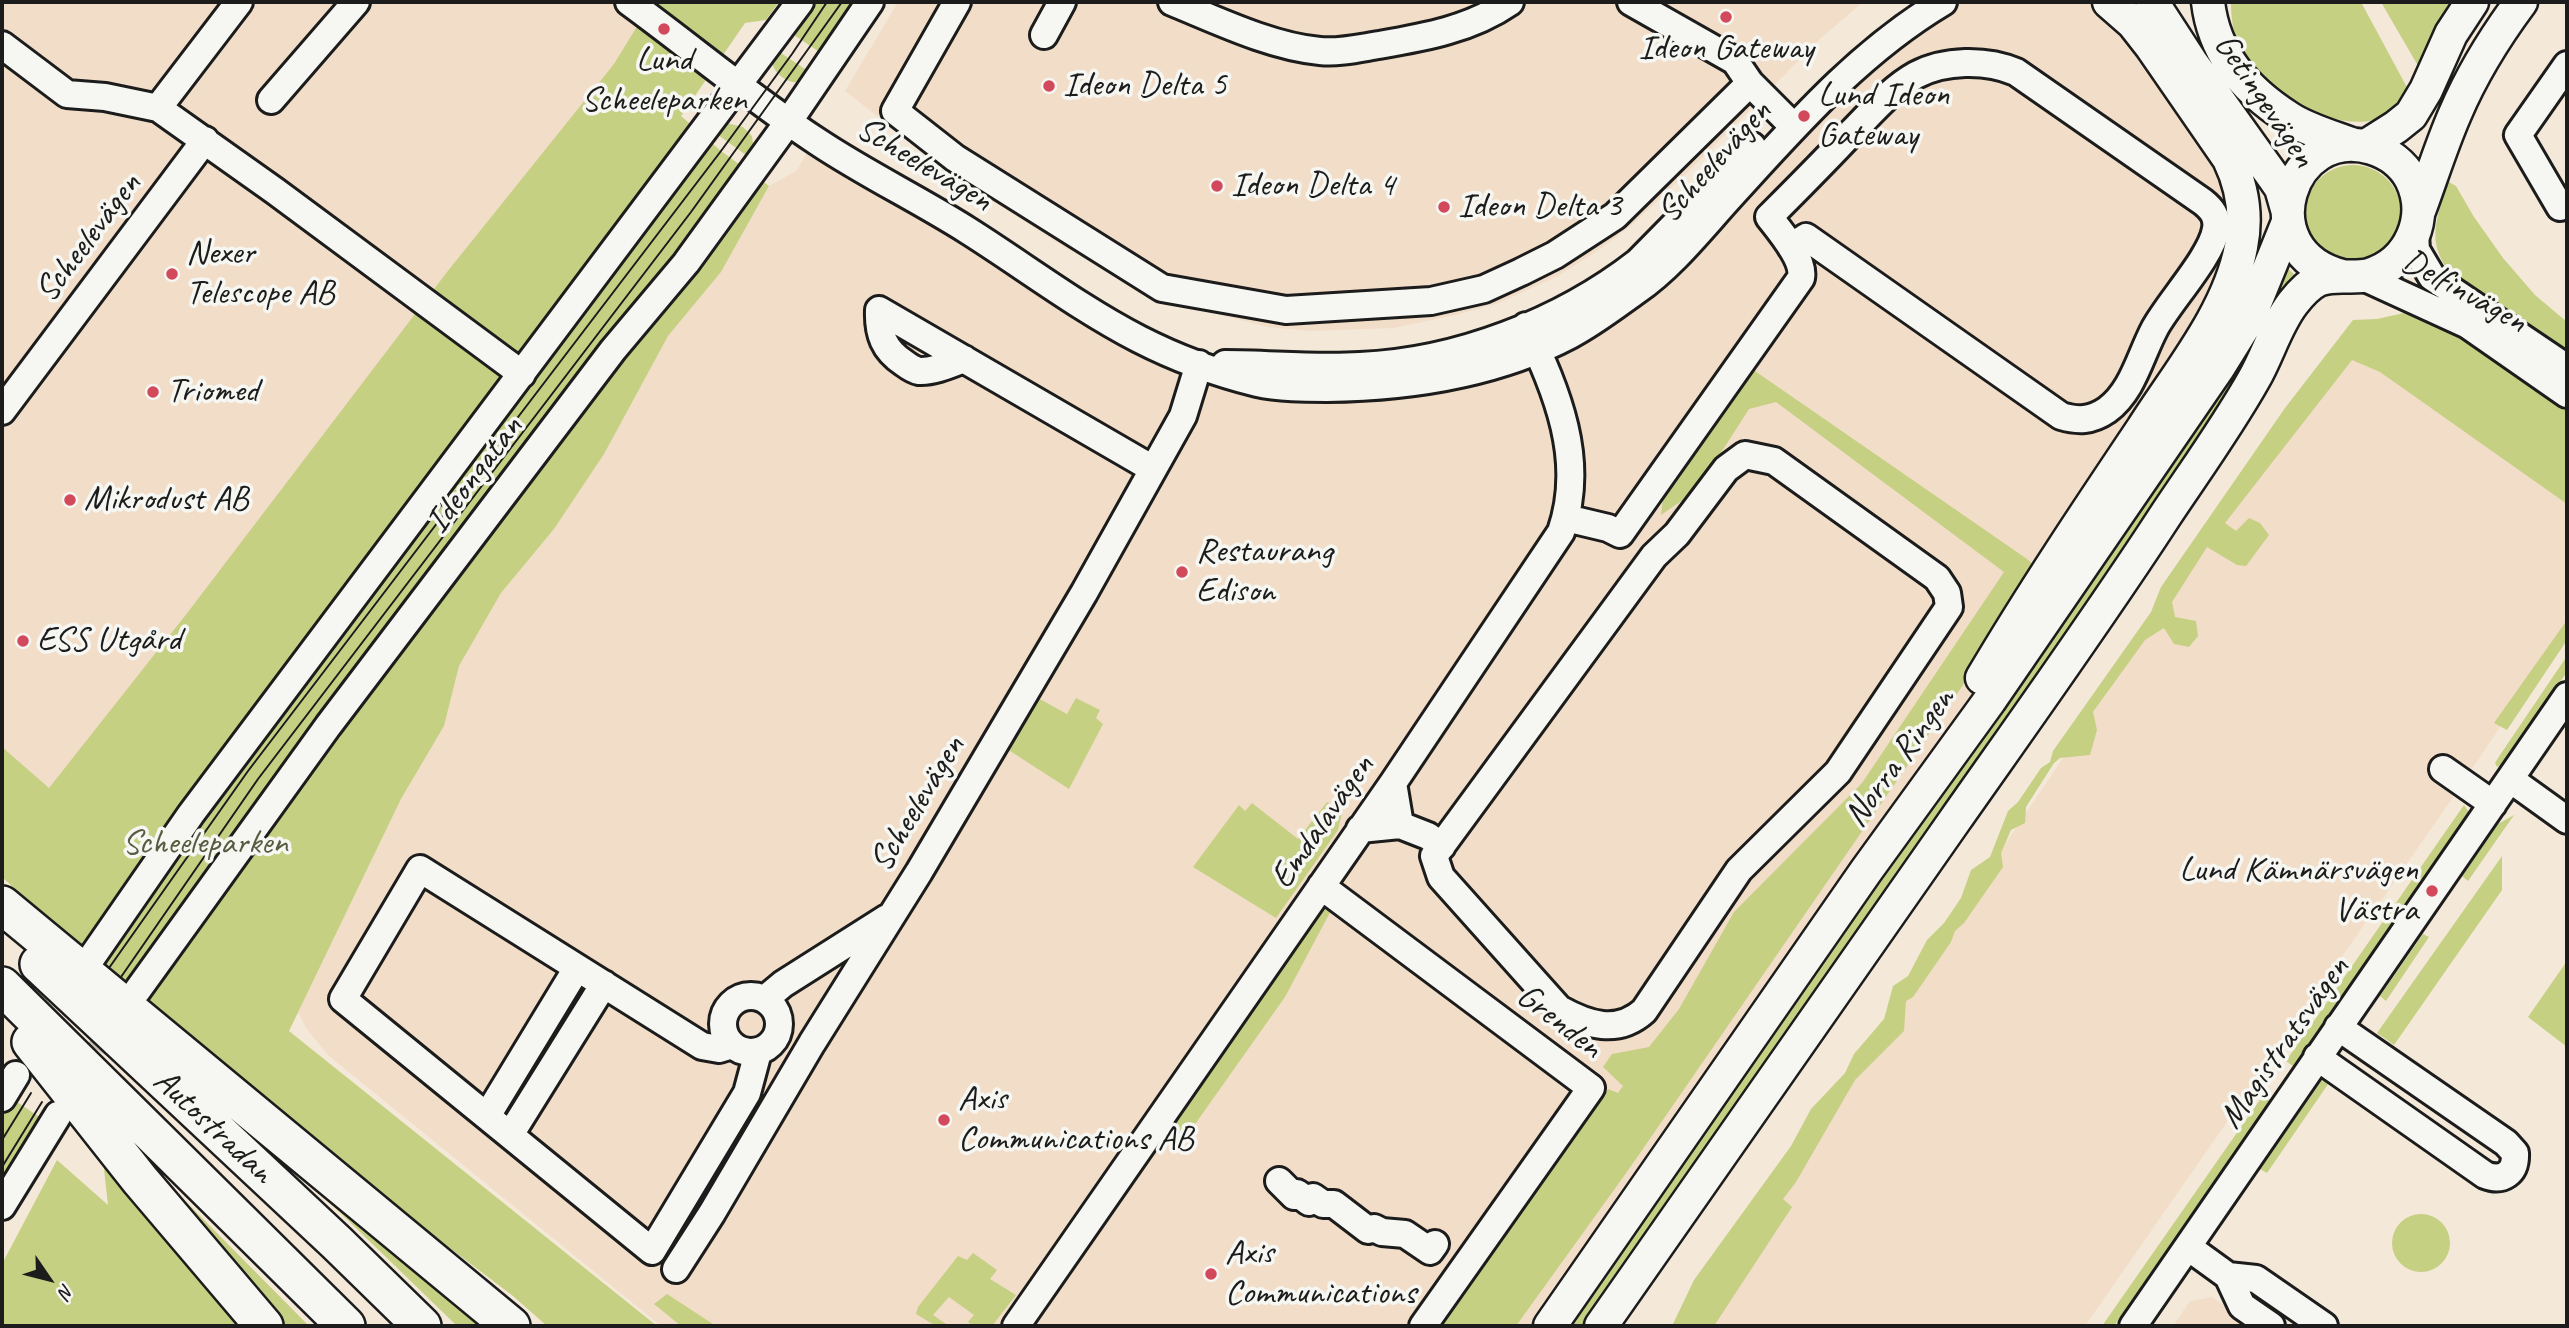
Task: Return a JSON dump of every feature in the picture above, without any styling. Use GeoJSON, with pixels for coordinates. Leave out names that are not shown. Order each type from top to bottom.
{"type":"FeatureCollection","features":[{"type":"Feature","properties":{"kind":"highway"},"geometry":{"type":"LineString","coordinates":[[2,905],[511,1326]]}},
{"type":"Feature","properties":{"kind":"highway","name":"Autostradan"},"geometry":{"type":"LineString","coordinates":[[2,929],[422,1326]]}},
{"type":"Feature","properties":{"kind":"highway","name":"Autostradan"},"geometry":{"type":"LineString","coordinates":[[2,986],[346,1326]]}},
{"type":"Feature","properties":{"kind":"highway"},"geometry":{"type":"LineString","coordinates":[[2,1006],[140,1180],[264,1326]]}},
{"type":"Feature","properties":{"kind":"main road"},"geometry":{"type":"LineString","coordinates":[[1866,871],[2019,615],[2220,307],[2235,268],[2243,225],[2242,198],[2233,168],[2151,46],[2133,23],[2109,2]]}},
{"type":"Feature","properties":{"kind":"main road","name":"Getingevägen"},"geometry":{"type":"LineString","coordinates":[[2152,2],[2190,62],[2281,188],[2288,216]]}},
{"type":"Feature","properties":{"kind":"main road","name":"Getingevägen"},"geometry":{"type":"LineString","coordinates":[[2208,2],[2211,24],[2233,71],[2290,119],[2360,146]]}},
{"type":"Feature","properties":{"kind":"main road","name":"Norra Ringen"},"geometry":{"type":"LineString","coordinates":[[1550,1326],[1866,871],[1990,699],[2235,343],[2259,297],[2288,216],[2289,195],[2302,169],[2327,150],[2360,146],[2396,127],[2411,115],[2426,90],[2451,34],[2472,2]]}},
{"type":"Feature","properties":{"kind":"main road"},"geometry":{"type":"LineString","coordinates":[[1601,1326],[2137,560],[2233,413],[2295,300],[2316,281],[2387,268],[2398,259],[2417,222],[2454,116],[2472,77],[2521,2]]}},
{"type":"Feature","properties":{"kind":"main road"},"geometry":{"type":"LineString","coordinates":[[2360,146],[2388,155],[2406,172],[2417,196],[2417,222]]}},
{"type":"Feature","properties":{"kind":"main road"},"geometry":{"type":"LineString","coordinates":[[2288,216],[2297,245],[2311,262],[2329,272],[2352,276]]}},
{"type":"Feature","properties":{"kind":"street"},"geometry":{"type":"LineString","coordinates":[[158,108],[239,2]]}},
{"type":"Feature","properties":{"kind":"street"},"geometry":{"type":"LineString","coordinates":[[271,100],[356,2]]}},
{"type":"Feature","properties":{"kind":"street","name":"Scheelevägen"},"geometry":{"type":"LineString","coordinates":[[629,2],[737,85],[826,147],[964,228],[1121,329],[1199,365],[1259,384],[1312,388],[1354,388],[1427,382],[1512,361],[1584,327],[1641,288],[1678,255],[1838,57],[1912,2]]}},
{"type":"Feature","properties":{"kind":"street","name":"Ideongatan"},"geometry":{"type":"LineString","coordinates":[[93,957],[191,814],[800,2]]}},
{"type":"Feature","properties":{"kind":"street","name":"Ideongatan"},"geometry":{"type":"LineString","coordinates":[[136,991],[328,726],[613,350],[686,263],[789,121],[870,2]]}},
{"type":"Feature","properties":{"kind":"street"},"geometry":{"type":"LineString","coordinates":[[957,2],[895,111],[955,158],[1162,288],[1286,310],[1431,301],[1484,289],[1521,272],[1555,255],[1615,216],[1750,83]]}},
{"type":"Feature","properties":{"kind":"street"},"geometry":{"type":"LineString","coordinates":[[1044,34],[1062,2]]}},
{"type":"Feature","properties":{"kind":"street"},"geometry":{"type":"LineString","coordinates":[[1172,2],[1214,10],[1226,26],[1321,51],[1359,49],[1431,36],[1473,22],[1510,2]]}},
{"type":"Feature","properties":{"kind":"street"},"geometry":{"type":"LineString","coordinates":[[1631,2],[1735,61],[1750,83],[1788,121]]}},
{"type":"Feature","properties":{"kind":"street","name":"Scheelevägen"},"geometry":{"type":"LineString","coordinates":[[1199,365],[1362,366],[1459,350],[1526,326],[1573,304],[1638,262],[1788,121],[1875,49],[1913,20],[1943,2]]}},
{"type":"Feature","properties":{"kind":"street"},"geometry":{"type":"LineString","coordinates":[[2,45],[67,94],[105,97],[158,108],[522,374]]}},
{"type":"Feature","properties":{"kind":"street"},"geometry":{"type":"LineString","coordinates":[[1620,534],[1801,278],[1802,268],[1791,247],[1769,217],[1883,101],[1900,87],[1930,70],[1968,64],[2005,67],[2024,76],[2212,208],[2217,221],[2216,231],[2208,249],[2154,329],[2136,373],[2122,395],[2107,410],[2083,421],[2061,416],[1807,237],[1791,247]]}},
{"type":"Feature","properties":{"kind":"street"},"geometry":{"type":"LineString","coordinates":[[2560,207],[2518,135],[2567,65]]}},
{"type":"Feature","properties":{"kind":"street","name":"Scheelevägen"},"geometry":{"type":"LineString","coordinates":[[2,411],[205,140]]}},
{"type":"Feature","properties":{"kind":"street","name":"Delfinvägen"},"geometry":{"type":"LineString","coordinates":[[2417,222],[2416,250],[2432,277],[2567,368]]}},
{"type":"Feature","properties":{"kind":"street","name":"Delfinvägen"},"geometry":{"type":"LineString","coordinates":[[2352,276],[2468,325],[2567,394]]}},
{"type":"Feature","properties":{"kind":"street","name":"Emdalavägen"},"geometry":{"type":"LineString","coordinates":[[1016,1326],[1393,783],[1553,547],[1566,518],[1572,486],[1572,459],[1562,417],[1538,350],[1526,326]]}},
{"type":"Feature","properties":{"kind":"street"},"geometry":{"type":"LineString","coordinates":[[964,359],[1153,469]]}},
{"type":"Feature","properties":{"kind":"street","name":"Scheelevägen"},"geometry":{"type":"LineString","coordinates":[[676,1269],[988,756],[1183,416],[1199,365]]}},
{"type":"Feature","properties":{"kind":"street"},"geometry":{"type":"LineString","coordinates":[[1745,455],[1774,461],[1937,578],[1947,593],[1949,607],[1838,772],[1739,870],[1644,1010],[1625,1024],[1613,1026],[1574,1017],[1559,1009],[1441,877],[1434,856],[1654,555],[1678,534],[1726,469],[1745,455]]}},
{"type":"Feature","properties":{"kind":"street"},"geometry":{"type":"LineString","coordinates":[[1566,518],[1608,528],[1654,555]]}},
{"type":"Feature","properties":{"kind":"street","name":"Magistratsvägen"},"geometry":{"type":"LineString","coordinates":[[2133,1326],[2567,696]]}},
{"type":"Feature","properties":{"kind":"street"},"geometry":{"type":"LineString","coordinates":[[2443,769],[2493,804]]}},
{"type":"Feature","properties":{"kind":"street"},"geometry":{"type":"LineString","coordinates":[[2510,779],[2567,820]]}},
{"type":"Feature","properties":{"kind":"street"},"geometry":{"type":"LineString","coordinates":[[1393,783],[1400,825]]}},
{"type":"Feature","properties":{"kind":"street"},"geometry":{"type":"LineString","coordinates":[[1360,830],[1400,825],[1427,836],[1442,846]]}},
{"type":"Feature","properties":{"kind":"street"},"geometry":{"type":"LineString","coordinates":[[732,1045],[719,1049],[702,1046],[420,869],[344,999],[652,1251],[747,1093],[758,1052]]}},
{"type":"Feature","properties":{"kind":"street","name":"Grenden"},"geometry":{"type":"LineString","coordinates":[[1321,886],[1591,1088],[1423,1326]]}},
{"type":"Feature","properties":{"kind":"street"},"geometry":{"type":"LineString","coordinates":[[765,999],[783,984],[891,915]]}},
{"type":"Feature","properties":{"kind":"street"},"geometry":{"type":"LineString","coordinates":[[487,1116],[578,968]]}},
{"type":"Feature","properties":{"kind":"street"},"geometry":{"type":"LineString","coordinates":[[510,1135],[604,984]]}},
{"type":"Feature","properties":{"kind":"street"},"geometry":{"type":"LineString","coordinates":[[748,996],[765,999],[778,1013],[779,1032],[767,1048],[758,1052],[740,1050],[732,1045],[723,1029],[726,1011],[739,999],[748,996]]}},
{"type":"Feature","properties":{"kind":"street"},"geometry":{"type":"LineString","coordinates":[[2317,1057],[2485,1175],[2503,1178],[2513,1168],[2515,1153],[2506,1143],[2338,1027]]}},
{"type":"Feature","properties":{"kind":"street"},"geometry":{"type":"LineString","coordinates":[[2,1098],[16,1075]]}},
{"type":"Feature","properties":{"kind":"street"},"geometry":{"type":"LineString","coordinates":[[2,1206],[58,1115]]}},
{"type":"Feature","properties":{"kind":"street"},"geometry":{"type":"LineString","coordinates":[[1279,1181],[1294,1196],[1297,1193],[1309,1202],[1313,1197],[1322,1204],[1334,1204],[1368,1230],[1374,1228],[1382,1232],[1405,1234],[1430,1251],[1435,1244]]}},
{"type":"Feature","properties":{"kind":"street"},"geometry":{"type":"LineString","coordinates":[[2188,1247],[2228,1276],[2242,1306],[2271,1326]]}},
{"type":"Feature","properties":{"kind":"street"},"geometry":{"type":"LineString","coordinates":[[2228,1276],[2256,1279],[2324,1326]]}},
{"type":"Feature","properties":{"kind":"shaded area"},"geometry":{"type":"Polygon","coordinates":[[[2,2],[629,2],[713,67],[2,845],[2,2]]]}},
{"type":"Feature","properties":{"kind":"shaded area"},"geometry":{"type":"Polygon","coordinates":[[[898,2],[1863,2],[1820,39],[1633,224],[1558,276],[1499,303],[1456,315],[1394,328],[1309,331],[1267,327],[1194,308],[1138,285],[1067,249],[954,176],[845,91],[898,2]]]}},
{"type":"Feature","properties":{"kind":"shaded area"},"geometry":{"type":"Polygon","coordinates":[[[1943,2],[2109,2],[2229,159],[2249,318],[1550,1326],[661,1326],[329,1056],[306,1028],[298,1012],[401,799],[444,726],[459,666],[501,593],[554,529],[603,454],[668,336],[721,272],[769,186],[796,171],[815,140],[1180,358],[1476,370],[1794,127],[1943,2]]]}},
{"type":"Feature","properties":{"kind":"shaded area"},"geometry":{"type":"Polygon","coordinates":[[[2412,344],[2567,453],[2567,628],[2449,803],[2085,1326],[1683,1326],[2331,357],[2412,344]]]}},
{"type":"Feature","properties":{"kind":"shaded area"},"geometry":{"type":"Polygon","coordinates":[[[2212,1297],[2253,1326],[2173,1326],[2190,1301],[2212,1297]]]}},
{"type":"Feature","properties":{"kind":"green space","name":"Scheeleparken"},"geometry":{"type":"Polygon","coordinates":[[[652,2],[779,2],[766,20],[745,23],[681,116],[721,151],[769,186],[721,272],[668,336],[604,454],[554,529],[501,593],[459,666],[444,726],[401,799],[289,1031],[657,1326],[547,1326],[513,1296],[292,1131],[85,953],[2,877],[2,747],[49,788],[188,612],[447,272],[614,64],[652,2]]]}},
{"type":"Feature","properties":{"kind":"green space"},"geometry":{"type":"Polygon","coordinates":[[[808,2],[860,2],[824,55],[788,31],[808,2]]]}},
{"type":"Feature","properties":{"kind":"green space"},"geometry":{"type":"Polygon","coordinates":[[[2231,2],[2361,2],[2410,93],[2387,114],[2360,122],[2323,115],[2304,106],[2270,84],[2246,58],[2234,31],[2231,2]]]}},
{"type":"Feature","properties":{"kind":"green space"},"geometry":{"type":"Polygon","coordinates":[[[2381,2],[2457,2],[2421,71],[2381,2]]]}},
{"type":"Feature","properties":{"kind":"green space"},"geometry":{"type":"Polygon","coordinates":[[[775,49],[811,73],[798,82],[785,79],[773,66],[775,49]]]}},
{"type":"Feature","properties":{"kind":"green space"},"geometry":{"type":"Polygon","coordinates":[[[726,123],[743,127],[752,136],[754,150],[750,158],[714,132],[726,123]]]}},
{"type":"Feature","properties":{"kind":"green space"},"geometry":{"type":"Polygon","coordinates":[[[2353,165],[2371,169],[2387,179],[2397,195],[2401,213],[2397,231],[2387,247],[2371,257],[2353,261],[2335,257],[2319,247],[2309,231],[2305,213],[2309,195],[2319,179],[2335,169],[2353,165]]]}},
{"type":"Feature","properties":{"kind":"green space"},"geometry":{"type":"Polygon","coordinates":[[[2447,181],[2456,186],[2503,258],[2535,295],[2567,322],[2567,352],[2457,282],[2447,268],[2436,245],[2436,234],[2447,181]]]}},
{"type":"Feature","properties":{"kind":"green space"},"geometry":{"type":"Polygon","coordinates":[[[2283,264],[2298,278],[2237,379],[2136,532],[1583,1326],[1568,1326],[2283,264]]]}},
{"type":"Feature","properties":{"kind":"green space"},"geometry":{"type":"Polygon","coordinates":[[[2404,313],[2471,343],[2567,407],[2567,504],[2380,372],[2352,360],[2225,523],[2236,531],[2249,518],[2260,523],[2269,535],[2246,566],[2237,565],[2207,547],[2172,602],[2175,617],[2196,621],[2198,636],[2189,647],[2174,644],[2164,628],[2145,640],[2093,712],[2097,730],[2090,755],[2060,758],[2054,763],[2026,807],[2025,823],[2011,830],[2001,853],[2003,867],[1964,923],[1955,931],[1951,942],[1913,997],[1906,1001],[1904,1031],[1855,1080],[1796,1182],[1783,1199],[1792,1207],[1714,1326],[1672,1326],[1694,1280],[1791,1146],[1811,1109],[1845,1073],[1854,1054],[1884,1019],[1893,986],[1908,976],[1927,940],[1944,923],[1961,898],[1971,870],[1990,857],[2008,811],[2018,802],[2041,768],[2050,762],[2053,751],[2151,612],[2161,587],[2285,408],[2353,320],[2377,319],[2404,313]]]}},
{"type":"Feature","properties":{"kind":"green space"},"geometry":{"type":"Polygon","coordinates":[[[1752,369],[2027,559],[2041,572],[1629,1169],[1516,1326],[1440,1326],[1608,1089],[1618,1093],[1623,1086],[1603,1067],[1612,1054],[1649,1047],[1679,1009],[1734,912],[1862,783],[2004,572],[1776,402],[1749,409],[1697,490],[1661,515],[1663,498],[1752,369]]]}},
{"type":"Feature","properties":{"kind":"green space"},"geometry":{"type":"Polygon","coordinates":[[[2567,620],[2567,640],[2507,730],[2494,723],[2567,620]]]}},
{"type":"Feature","properties":{"kind":"green space"},"geometry":{"type":"Polygon","coordinates":[[[2567,656],[2567,672],[2504,763],[2497,767],[2495,763],[2498,758],[2567,656]]]}},
{"type":"Feature","properties":{"kind":"green space"},"geometry":{"type":"Polygon","coordinates":[[[1038,698],[1067,714],[1076,698],[1100,710],[1096,718],[1103,724],[1069,789],[1007,749],[1038,698]]]}},
{"type":"Feature","properties":{"kind":"green space"},"geometry":{"type":"Polygon","coordinates":[[[1327,802],[1342,813],[1338,830],[1276,918],[1193,867],[1239,805],[1245,811],[1252,803],[1298,839],[1327,802]]]}},
{"type":"Feature","properties":{"kind":"green space"},"geometry":{"type":"Polygon","coordinates":[[[2464,805],[2468,811],[2465,819],[2293,1066],[2286,1061],[2464,805]]]}},
{"type":"Feature","properties":{"kind":"green space"},"geometry":{"type":"Polygon","coordinates":[[[2514,815],[2468,881],[2462,876],[2498,824],[2514,815]]]}},
{"type":"Feature","properties":{"kind":"green space"},"geometry":{"type":"Polygon","coordinates":[[[2502,856],[2502,890],[2394,1045],[2377,1033],[2502,856]]]}},
{"type":"Feature","properties":{"kind":"green space"},"geometry":{"type":"Polygon","coordinates":[[[1324,898],[1334,905],[1285,997],[1176,1151],[1166,1133],[1268,987],[1324,898]]]}},
{"type":"Feature","properties":{"kind":"green space"},"geometry":{"type":"Polygon","coordinates":[[[2423,934],[2429,937],[2386,1001],[2380,996],[2423,934]]]}},
{"type":"Feature","properties":{"kind":"green space"},"geometry":{"type":"Polygon","coordinates":[[[2567,961],[2567,1047],[2528,1017],[2567,961]]]}},
{"type":"Feature","properties":{"kind":"green space"},"geometry":{"type":"Polygon","coordinates":[[[2327,1073],[2333,1077],[2267,1173],[2260,1169],[2327,1073]]]}},
{"type":"Feature","properties":{"kind":"green space"},"geometry":{"type":"Polygon","coordinates":[[[2264,1094],[2271,1099],[2114,1326],[2102,1326],[2264,1094]]]}},
{"type":"Feature","properties":{"kind":"green space"},"geometry":{"type":"Polygon","coordinates":[[[11,1098],[47,1122],[2,1195],[2,1113],[11,1098]]]}},
{"type":"Feature","properties":{"kind":"green space"},"geometry":{"type":"Polygon","coordinates":[[[109,1124],[309,1326],[283,1326],[109,1124]]]}},
{"type":"Feature","properties":{"kind":"green space"},"geometry":{"type":"Polygon","coordinates":[[[57,1160],[108,1205],[103,1160],[241,1326],[2,1326],[2,1264],[57,1160]]]}},
{"type":"Feature","properties":{"kind":"green space"},"geometry":{"type":"Polygon","coordinates":[[[292,1166],[494,1326],[457,1326],[292,1166]]]}},
{"type":"Feature","properties":{"kind":"green space"},"geometry":{"type":"Polygon","coordinates":[[[2415,1214],[2427,1214],[2442,1222],[2450,1237],[2450,1249],[2442,1264],[2427,1272],[2415,1272],[2400,1264],[2392,1249],[2392,1237],[2400,1222],[2415,1214]]]}},
{"type":"Feature","properties":{"kind":"green space"},"geometry":{"type":"Polygon","coordinates":[[[973,1253],[997,1270],[990,1279],[1016,1295],[992,1326],[973,1326],[968,1322],[974,1315],[949,1297],[933,1315],[949,1326],[936,1326],[916,1314],[918,1307],[958,1256],[967,1260],[973,1253]]]}},
{"type":"Feature","properties":{"kind":"green space"},"geometry":{"type":"Polygon","coordinates":[[[667,1294],[716,1326],[681,1326],[654,1304],[667,1294]]]}},
{"type":"Feature","properties":{"kind":"tunnel"},"geometry":{"type":"LineString","coordinates":[[78,1084],[121,1016]]}},
{"type":"Feature","properties":{"kind":"tram line"},"geometry":{"type":"LineString","coordinates":[[109,968],[248,771],[721,151],[827,2]]}},
{"type":"Feature","properties":{"kind":"tram line"},"geometry":{"type":"LineString","coordinates":[[121,977],[258,779],[691,212],[842,2]]}},
{"type":"Feature","properties":{"kind":"tram line"},"geometry":{"type":"LineString","coordinates":[[2,1140],[31,1093]]}},
{"type":"Feature","properties":{"kind":"tram line"},"geometry":{"type":"LineString","coordinates":[[2,1167],[42,1102]]}},
{"type":"Feature","properties":{"kind":"place","name":"Ideon Gateway"},"geometry":{"type":"Point","coordinates":[1726,17]}},
{"type":"Feature","properties":{"kind":"place","name":"Lund Scheeleparken"},"geometry":{"type":"Point","coordinates":[664,29]}},
{"type":"Feature","properties":{"kind":"place","name":"Ideon Delta 5"},"geometry":{"type":"Point","coordinates":[1049,86]}},
{"type":"Feature","properties":{"kind":"place","name":"Lund Ideon Gateway"},"geometry":{"type":"Point","coordinates":[1804,116]}},
{"type":"Feature","properties":{"kind":"place","name":"Ideon Delta 4"},"geometry":{"type":"Point","coordinates":[1217,186]}},
{"type":"Feature","properties":{"kind":"place","name":"Ideon Delta 3"},"geometry":{"type":"Point","coordinates":[1444,207]}},
{"type":"Feature","properties":{"kind":"place","name":"Nexer Telescope AB"},"geometry":{"type":"Point","coordinates":[172,274]}},
{"type":"Feature","properties":{"kind":"place","name":"Triomed"},"geometry":{"type":"Point","coordinates":[153,392]}},
{"type":"Feature","properties":{"kind":"place","name":"Mikrodust AB"},"geometry":{"type":"Point","coordinates":[70,500]}},
{"type":"Feature","properties":{"kind":"place","name":"Restaurang Edison"},"geometry":{"type":"Point","coordinates":[1182,572]}},
{"type":"Feature","properties":{"kind":"place","name":"ESS Utgård"},"geometry":{"type":"Point","coordinates":[23,641]}},
{"type":"Feature","properties":{"kind":"place","name":"Lund Kämnärsvägen Västra"},"geometry":{"type":"Point","coordinates":[2432,891]}},
{"type":"Feature","properties":{"kind":"place","name":"Axis Communications AB"},"geometry":{"type":"Point","coordinates":[944,1120]}},
{"type":"Feature","properties":{"kind":"place","name":"Axis Communications"},"geometry":{"type":"Point","coordinates":[1211,1274]}}]}
